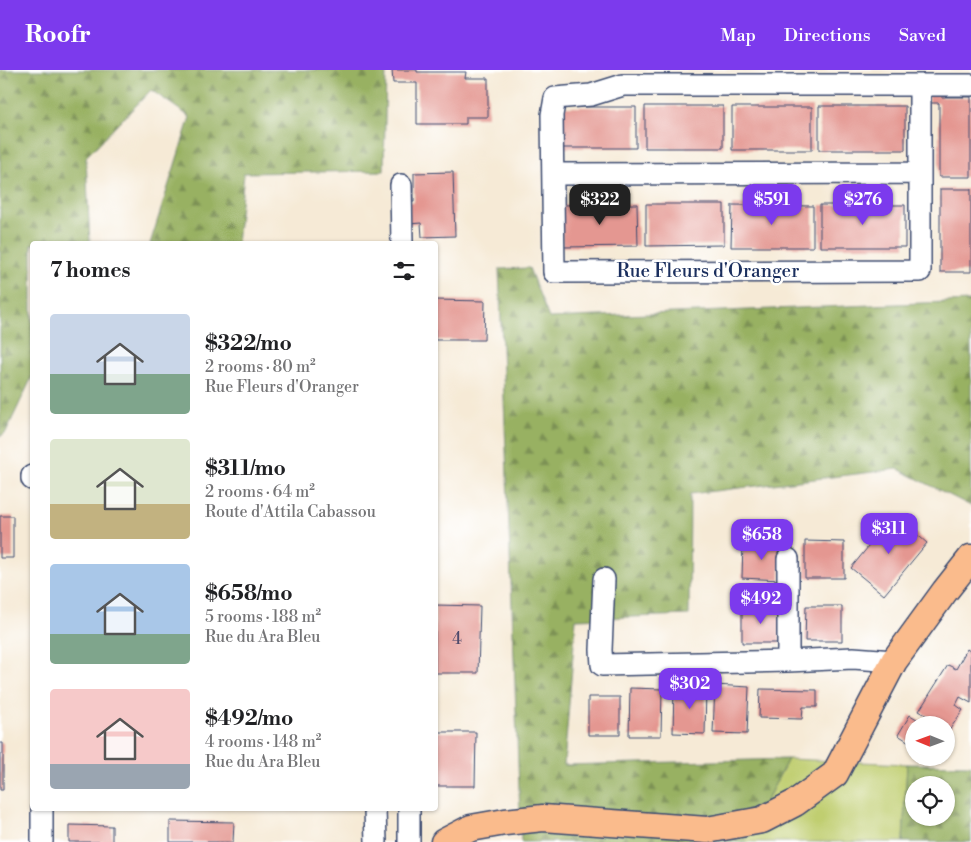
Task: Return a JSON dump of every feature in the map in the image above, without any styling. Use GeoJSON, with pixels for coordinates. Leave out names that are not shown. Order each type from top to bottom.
{"type":"FeatureCollection","features":[{"type":"Feature","properties":{"kind":"main road"},"geometry":{"type":"LineString","coordinates":[[444,842],[472,828],[543,818],[706,830],[762,820],[795,803],[835,774],[894,662],[971,558]]}},
{"type":"Feature","properties":{"kind":"street"},"geometry":{"type":"LineString","coordinates":[[622,78],[728,84],[794,78],[920,85],[971,85]]}},
{"type":"Feature","properties":{"kind":"street","name":"Rue Fleurs d'Oranger"},"geometry":{"type":"LineString","coordinates":[[622,78],[591,95],[555,98],[552,115],[554,272],[920,271],[920,85]]}},
{"type":"Feature","properties":{"kind":"street"},"geometry":{"type":"LineString","coordinates":[[553,174],[920,173]]}},
{"type":"Feature","properties":{"kind":"street"},"geometry":{"type":"LineString","coordinates":[[401,185],[402,241]]}},
{"type":"Feature","properties":{"kind":"street"},"geometry":{"type":"LineString","coordinates":[[788,559],[788,661]]}},
{"type":"Feature","properties":{"kind":"street"},"geometry":{"type":"LineString","coordinates":[[604,579],[602,665],[853,658],[894,662]]}},
{"type":"Feature","properties":{"kind":"street"},"geometry":{"type":"LineString","coordinates":[[42,811],[42,842]]}},
{"type":"Feature","properties":{"kind":"street"},"geometry":{"type":"LineString","coordinates":[[375,811],[376,842]]}},
{"type":"Feature","properties":{"kind":"street"},"geometry":{"type":"LineString","coordinates":[[408,811],[409,842]]}},
{"type":"Feature","properties":{"kind":"green space"},"geometry":{"type":"Polygon","coordinates":[[[0,70],[386,70],[384,171],[244,173],[237,241],[151,241],[190,117],[151,90],[86,157],[90,241],[30,241],[30,381],[6,432],[0,437],[0,70]]]}},
{"type":"Feature","properties":{"kind":"green space"},"geometry":{"type":"Polygon","coordinates":[[[529,268],[549,318],[971,301],[971,506],[898,469],[690,494],[689,615],[576,619],[564,765],[788,759],[745,842],[521,842],[499,269],[529,268]]]}},
{"type":"Feature","properties":{"kind":"green space"},"geometry":{"type":"Polygon","coordinates":[[[788,759],[905,764],[907,766],[903,842],[745,842],[788,759]]]}},
{"type":"Feature","properties":{"kind":"green space"},"geometry":{"type":"Polygon","coordinates":[[[971,765],[971,842],[903,842],[905,803],[905,826],[955,826],[955,776],[906,776],[907,766],[971,765]]]}},
{"type":"Feature","properties":{"kind":"building"},"geometry":{"type":"Polygon","coordinates":[[[392,70],[466,72],[465,78],[488,78],[488,117],[466,117],[466,124],[417,124],[417,83],[393,83],[392,70]]]}},
{"type":"Feature","properties":{"kind":"building"},"geometry":{"type":"Polygon","coordinates":[[[928,93],[941,93],[941,97],[971,97],[971,177],[939,177],[939,103],[928,103],[928,93]]]}},
{"type":"Feature","properties":{"kind":"building"},"geometry":{"type":"Polygon","coordinates":[[[645,106],[723,106],[723,148],[645,148],[645,106]]]}},
{"type":"Feature","properties":{"kind":"building"},"geometry":{"type":"Polygon","coordinates":[[[819,106],[905,106],[905,150],[819,150],[819,106]]]}},
{"type":"Feature","properties":{"kind":"building"},"geometry":{"type":"Polygon","coordinates":[[[560,107],[636,107],[636,148],[561,148],[560,107]]]}},
{"type":"Feature","properties":{"kind":"building"},"geometry":{"type":"Polygon","coordinates":[[[732,107],[812,107],[812,150],[732,150],[732,107]]]}},
{"type":"Feature","properties":{"kind":"building"},"geometry":{"type":"Polygon","coordinates":[[[453,172],[455,236],[422,237],[421,223],[409,224],[409,202],[414,202],[414,173],[453,172]]]}},
{"type":"Feature","properties":{"kind":"building"},"geometry":{"type":"Polygon","coordinates":[[[940,189],[971,189],[971,272],[940,272],[940,189]]]}},
{"type":"Feature","properties":{"kind":"building"},"geometry":{"type":"Polygon","coordinates":[[[637,204],[638,246],[562,247],[561,205],[637,204]]]}},
{"type":"Feature","properties":{"kind":"building"},"geometry":{"type":"Polygon","coordinates":[[[646,204],[724,204],[724,245],[646,246],[646,204]]]}},
{"type":"Feature","properties":{"kind":"building"},"geometry":{"type":"Polygon","coordinates":[[[732,205],[813,206],[813,247],[731,247],[732,205]]]}},
{"type":"Feature","properties":{"kind":"building"},"geometry":{"type":"Polygon","coordinates":[[[820,205],[905,205],[905,247],[820,247],[820,205]]]}},
{"type":"Feature","properties":{"kind":"building"},"geometry":{"type":"Polygon","coordinates":[[[438,300],[485,301],[484,340],[438,340],[438,300]]]}},
{"type":"Feature","properties":{"kind":"building"},"geometry":{"type":"Polygon","coordinates":[[[894,515],[927,543],[884,595],[851,568],[894,515]]]}},
{"type":"Feature","properties":{"kind":"building"},"geometry":{"type":"Polygon","coordinates":[[[0,516],[13,516],[13,558],[0,558],[0,516]]]}},
{"type":"Feature","properties":{"kind":"building"},"geometry":{"type":"Polygon","coordinates":[[[805,541],[844,542],[844,578],[805,578],[805,541]]]}},
{"type":"Feature","properties":{"kind":"building"},"geometry":{"type":"Polygon","coordinates":[[[743,543],[781,544],[780,580],[742,578],[743,543]]]}},
{"type":"Feature","properties":{"kind":"building"},"geometry":{"type":"Polygon","coordinates":[[[438,605],[480,606],[478,673],[438,673],[438,605]]]}},
{"type":"Feature","properties":{"kind":"building"},"geometry":{"type":"Polygon","coordinates":[[[806,606],[842,606],[842,641],[805,641],[806,606]]]}},
{"type":"Feature","properties":{"kind":"building"},"geometry":{"type":"Polygon","coordinates":[[[742,608],[780,608],[780,643],[742,643],[742,608]]]}},
{"type":"Feature","properties":{"kind":"building"},"geometry":{"type":"Polygon","coordinates":[[[967,649],[971,652],[971,703],[960,697],[956,705],[963,710],[955,722],[955,716],[928,716],[919,711],[948,665],[956,669],[967,649]]]}},
{"type":"Feature","properties":{"kind":"building"},"geometry":{"type":"Polygon","coordinates":[[[715,685],[749,687],[747,734],[713,733],[715,685]]]}},
{"type":"Feature","properties":{"kind":"building"},"geometry":{"type":"Polygon","coordinates":[[[674,686],[706,687],[705,734],[673,733],[674,686]]]}},
{"type":"Feature","properties":{"kind":"building"},"geometry":{"type":"Polygon","coordinates":[[[630,688],[662,689],[661,736],[629,736],[630,688]]]}},
{"type":"Feature","properties":{"kind":"building"},"geometry":{"type":"Polygon","coordinates":[[[760,689],[817,690],[817,707],[803,707],[802,719],[759,718],[760,689]]]}},
{"type":"Feature","properties":{"kind":"building"},"geometry":{"type":"Polygon","coordinates":[[[588,697],[620,697],[620,735],[588,735],[588,697]]]}},
{"type":"Feature","properties":{"kind":"building"},"geometry":{"type":"Polygon","coordinates":[[[905,723],[905,739],[898,735],[905,723]]]}},
{"type":"Feature","properties":{"kind":"building"},"geometry":{"type":"Polygon","coordinates":[[[438,732],[476,732],[475,786],[438,786],[438,732]]]}},
{"type":"Feature","properties":{"kind":"building"},"geometry":{"type":"Polygon","coordinates":[[[0,743],[3,743],[3,790],[0,790],[0,743]]]}},
{"type":"Feature","properties":{"kind":"building"},"geometry":{"type":"Polygon","coordinates":[[[170,821],[234,822],[233,842],[170,842],[170,821]]]}},
{"type":"Feature","properties":{"kind":"building"},"geometry":{"type":"Polygon","coordinates":[[[69,825],[112,826],[112,842],[69,842],[69,825]]]}}]}
